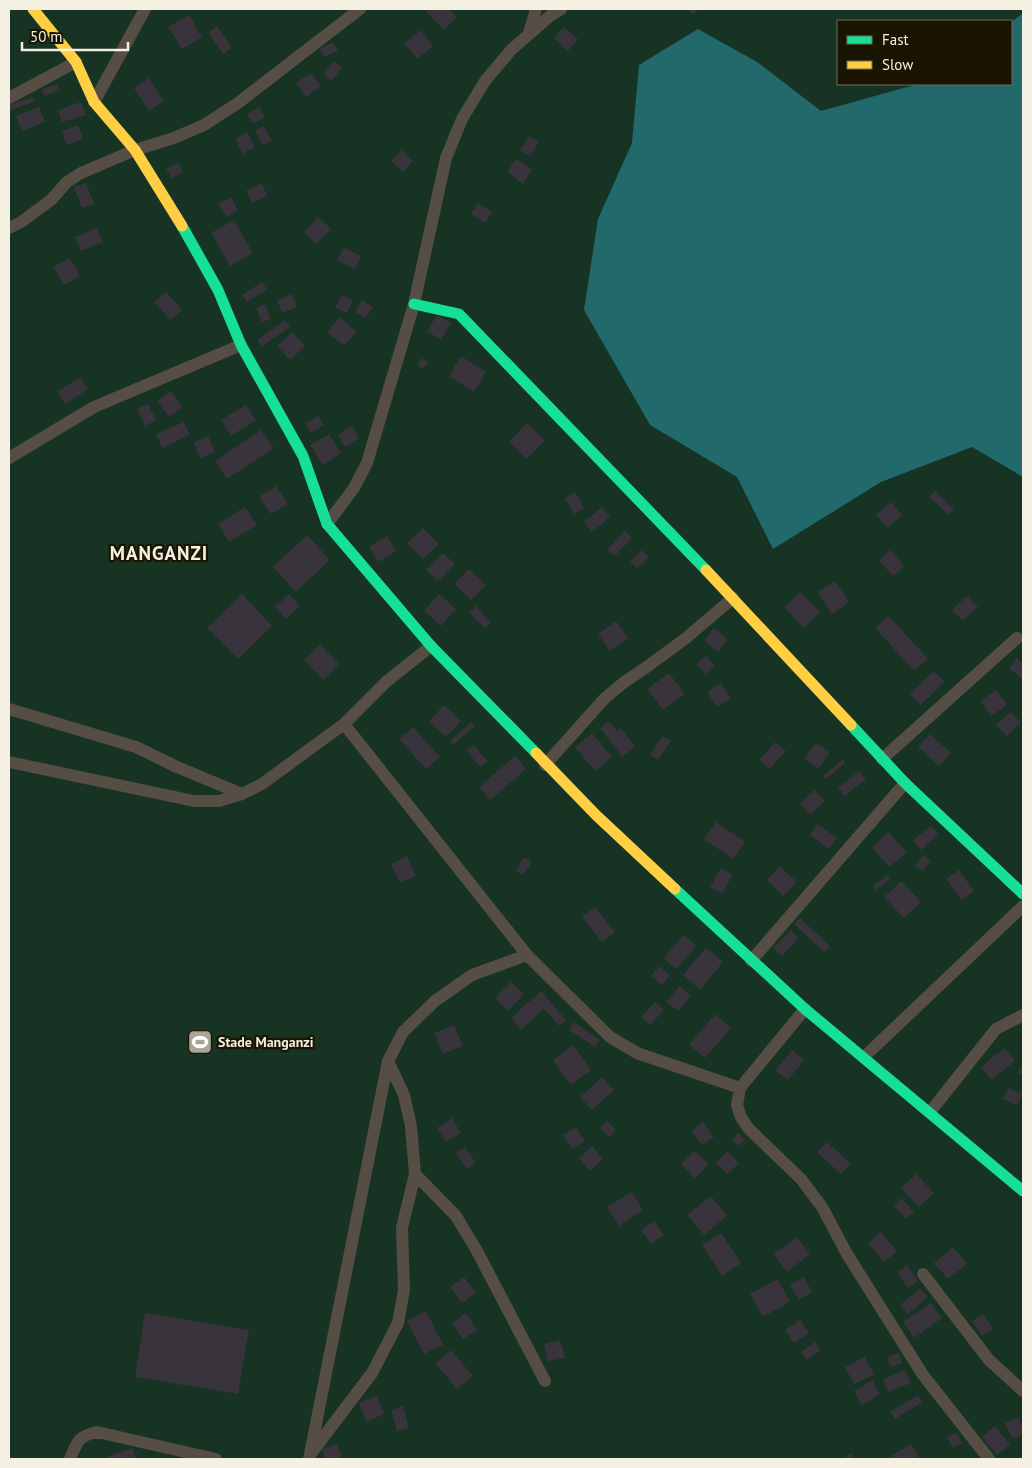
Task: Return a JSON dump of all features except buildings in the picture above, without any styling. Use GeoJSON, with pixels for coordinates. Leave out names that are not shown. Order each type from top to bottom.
{"type":"FeatureCollection","features":[{"type":"Feature","properties":{"kind":"main road"},"geometry":{"type":"LineString","coordinates":[[34,9],[76,62],[94,102],[135,150],[186,232],[218,290],[241,344],[302,456],[327,524],[431,646],[596,815],[804,1009],[1023,1191]]}},
{"type":"Feature","properties":{"kind":"main road"},"geometry":{"type":"LineString","coordinates":[[414,304],[459,314],[733,598],[905,783],[1023,894]]}},
{"type":"Feature","properties":{"kind":"street"},"geometry":{"type":"LineString","coordinates":[[94,102],[145,9]]}},
{"type":"Feature","properties":{"kind":"street"},"geometry":{"type":"LineString","coordinates":[[9,228],[21,222],[51,200],[67,182],[81,173],[135,150],[174,138],[204,125],[238,103],[360,9]]}},
{"type":"Feature","properties":{"kind":"street"},"geometry":{"type":"LineString","coordinates":[[529,34],[536,9]]}},
{"type":"Feature","properties":{"kind":"street"},"geometry":{"type":"LineString","coordinates":[[327,524],[354,488],[367,462],[414,304],[446,158],[462,119],[485,81],[511,50],[551,14],[561,9]]}},
{"type":"Feature","properties":{"kind":"street"},"geometry":{"type":"LineString","coordinates":[[9,98],[76,62]]}},
{"type":"Feature","properties":{"kind":"street"},"geometry":{"type":"LineString","coordinates":[[9,458],[94,407],[241,344]]}},
{"type":"Feature","properties":{"kind":"street"},"geometry":{"type":"LineString","coordinates":[[546,764],[605,698],[623,682],[671,649],[733,598]]}},
{"type":"Feature","properties":{"kind":"street"},"geometry":{"type":"LineString","coordinates":[[882,759],[1017,638]]}},
{"type":"Feature","properties":{"kind":"street"},"geometry":{"type":"LineString","coordinates":[[9,762],[194,801],[219,801],[242,794],[262,784],[344,724],[386,682],[431,646]]}},
{"type":"Feature","properties":{"kind":"street"},"geometry":{"type":"LineString","coordinates":[[9,709],[136,747],[177,767],[242,794]]}},
{"type":"Feature","properties":{"kind":"street"},"geometry":{"type":"LineString","coordinates":[[344,724],[527,955],[610,1037],[637,1053],[740,1088]]}},
{"type":"Feature","properties":{"kind":"street"},"geometry":{"type":"LineString","coordinates":[[751,961],[905,783]]}},
{"type":"Feature","properties":{"kind":"street"},"geometry":{"type":"LineString","coordinates":[[864,1057],[1023,906]]}},
{"type":"Feature","properties":{"kind":"street"},"geometry":{"type":"LineString","coordinates":[[309,1458],[388,1061],[403,1032],[435,1001],[472,975],[527,955]]}},
{"type":"Feature","properties":{"kind":"street"},"geometry":{"type":"LineString","coordinates":[[804,1009],[740,1088],[737,1105],[741,1118],[748,1128],[801,1179],[822,1207],[847,1254],[923,1375],[989,1459]]}},
{"type":"Feature","properties":{"kind":"street"},"geometry":{"type":"LineString","coordinates":[[930,1112],[996,1030],[1023,1016]]}},
{"type":"Feature","properties":{"kind":"street"},"geometry":{"type":"LineString","coordinates":[[309,1458],[372,1373],[398,1323],[404,1290],[402,1228],[415,1174],[411,1126],[404,1095],[388,1061]]}},
{"type":"Feature","properties":{"kind":"street"},"geometry":{"type":"LineString","coordinates":[[415,1174],[456,1216],[477,1251],[545,1380]]}},
{"type":"Feature","properties":{"kind":"street"},"geometry":{"type":"LineString","coordinates":[[923,1274],[989,1360],[1023,1391]]}},
{"type":"Feature","properties":{"kind":"street"},"geometry":{"type":"LineString","coordinates":[[70,1459],[77,1442],[85,1434],[97,1432],[216,1459]]}},
{"type":"Feature","properties":{"kind":"green space"},"geometry":{"type":"Polygon","coordinates":[[[9,9],[1023,9],[1023,1459],[9,1459],[9,9]]]}},
{"type":"Feature","properties":{"kind":"water"},"geometry":{"type":"Polygon","coordinates":[[[1022,9],[1023,477],[972,447],[881,482],[773,549],[737,477],[650,425],[584,310],[598,219],[632,143],[639,65],[698,29],[757,62],[821,111],[914,85],[1012,85],[1012,21],[1022,14],[1022,9]]]}},
{"type":"Feature","properties":{"kind":"traffic: fast"},"geometry":{"type":"LineString","coordinates":[[182,226],[218,290],[241,345],[303,456],[327,524],[431,646],[536,753]]}},
{"type":"Feature","properties":{"kind":"traffic: fast"},"geometry":{"type":"LineString","coordinates":[[414,304],[459,314],[706,570]]}},
{"type":"Feature","properties":{"kind":"traffic: fast"},"geometry":{"type":"LineString","coordinates":[[851,725],[905,783],[1023,894]]}},
{"type":"Feature","properties":{"kind":"traffic: fast"},"geometry":{"type":"LineString","coordinates":[[675,889],[805,1009],[1023,1191]]}},
{"type":"Feature","properties":{"kind":"traffic: slow"},"geometry":{"type":"LineString","coordinates":[[33,9],[76,62],[94,102],[135,150],[182,226]]}},
{"type":"Feature","properties":{"kind":"traffic: slow"},"geometry":{"type":"LineString","coordinates":[[706,570],[851,725]]}},
{"type":"Feature","properties":{"kind":"traffic: slow"},"geometry":{"type":"LineString","coordinates":[[536,753],[596,815],[675,889]]}},
{"type":"Feature","properties":{"kind":"place","name":"Stade Manganzi"},"geometry":{"type":"Point","coordinates":[200,1042]}},
{"type":"Feature","properties":{"kind":"district","name":"MANGANZI"},"geometry":{"type":"Point","coordinates":[159,553]}}]}
